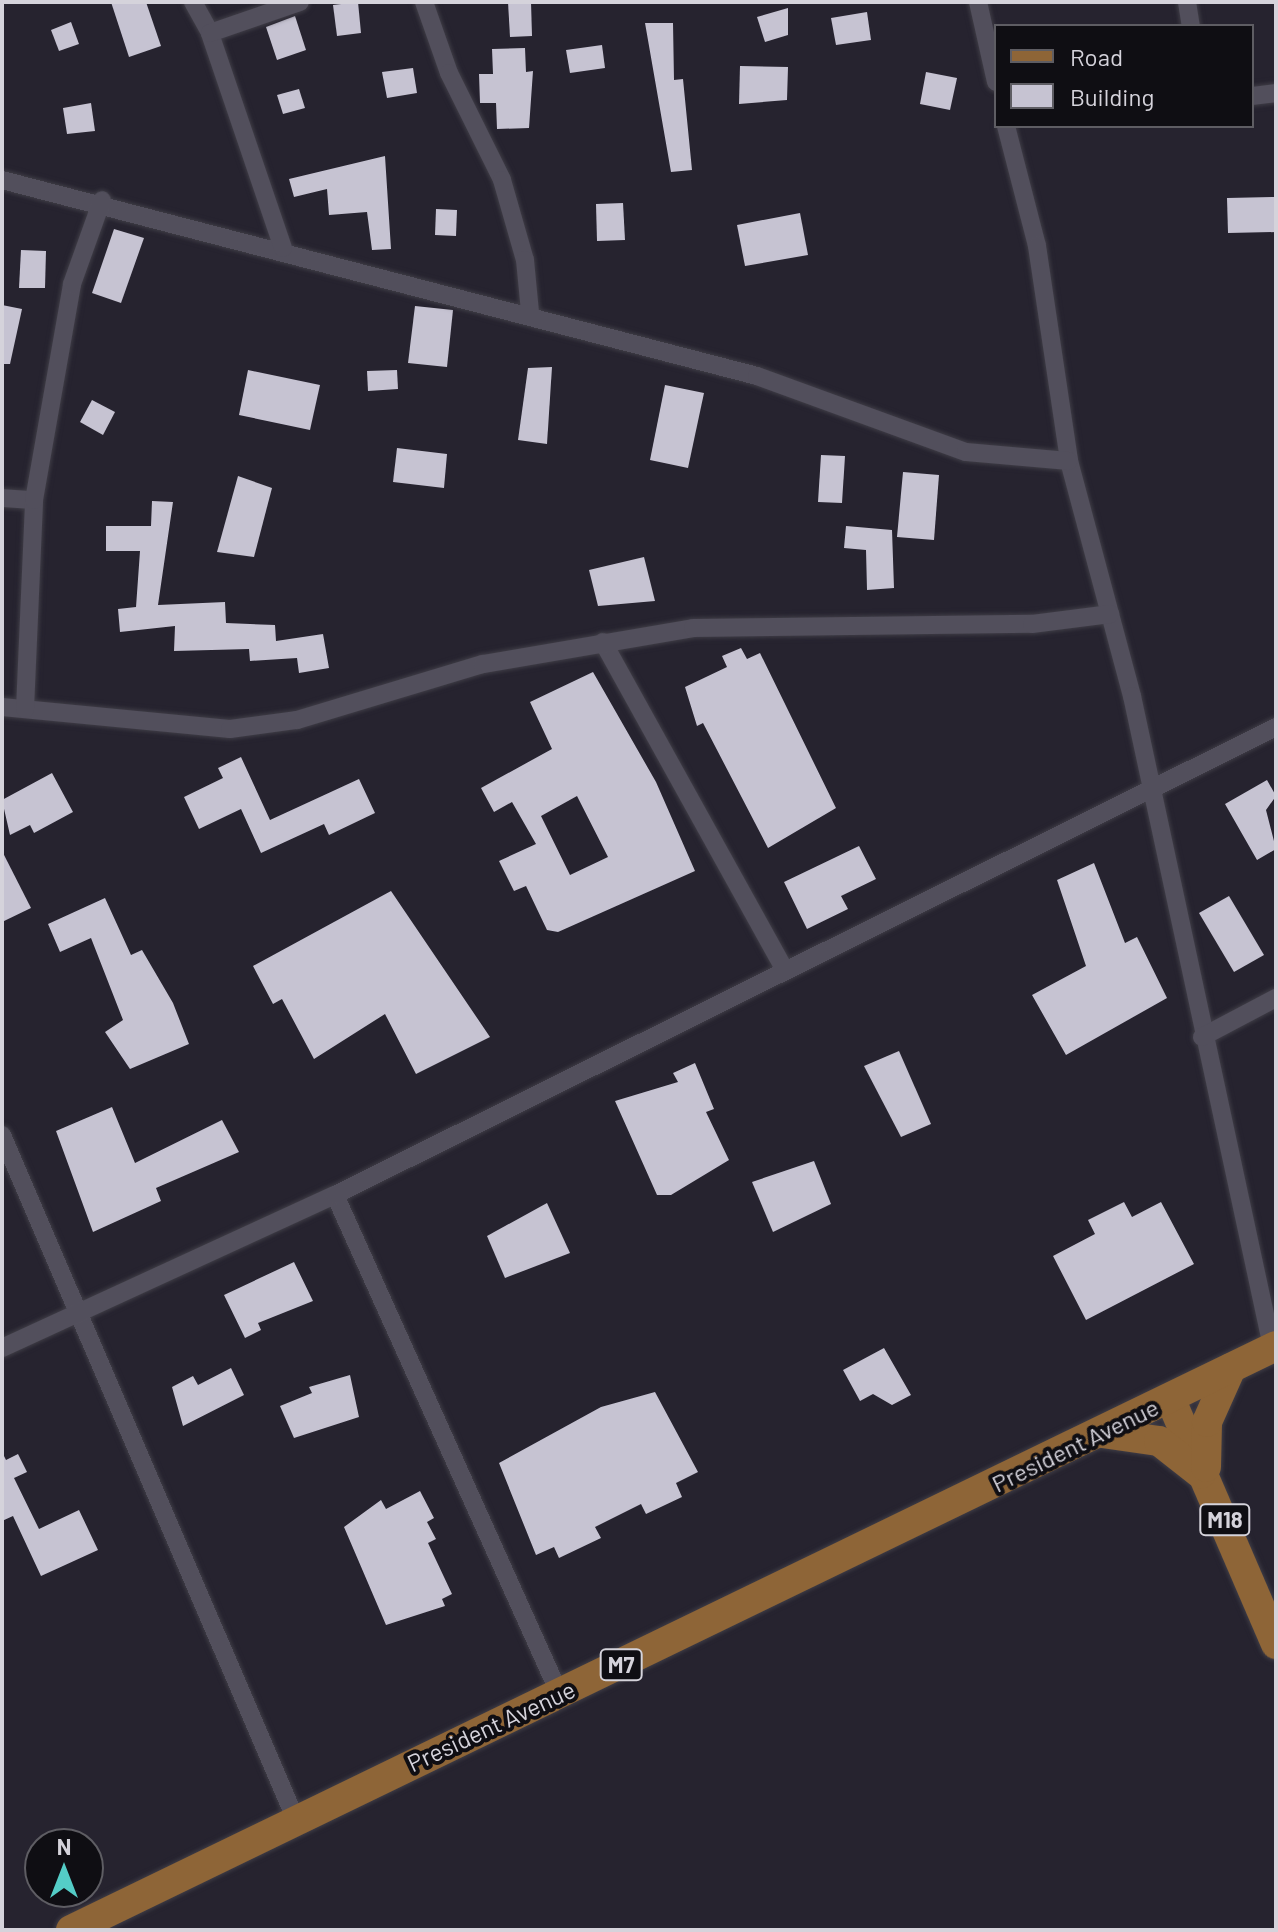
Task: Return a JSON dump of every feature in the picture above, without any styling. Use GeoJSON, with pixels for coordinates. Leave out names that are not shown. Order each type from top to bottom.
{"type":"FeatureCollection","features":[{"type":"Feature","properties":{"kind":"main road","name":"M7"},"geometry":{"type":"LineString","coordinates":[[1170,1398],[1274,1346]]}},
{"type":"Feature","properties":{"kind":"main road"},"geometry":{"type":"LineString","coordinates":[[1208,1481],[1207,1422],[1231,1368]]}},
{"type":"Feature","properties":{"kind":"main road","name":"President Avenue"},"geometry":{"type":"LineString","coordinates":[[71,1930],[295,1818],[560,1695],[1170,1398]]}},
{"type":"Feature","properties":{"kind":"main road","name":"M18"},"geometry":{"type":"LineString","coordinates":[[1170,1398],[1276,1644]]}},
{"type":"Feature","properties":{"kind":"main road"},"geometry":{"type":"LineString","coordinates":[[1098,1433],[1159,1441],[1208,1481]]}},
{"type":"Feature","properties":{"kind":"street"},"geometry":{"type":"LineString","coordinates":[[193,2],[210,33],[283,248]]}},
{"type":"Feature","properties":{"kind":"street"},"geometry":{"type":"LineString","coordinates":[[210,33],[300,2]]}},
{"type":"Feature","properties":{"kind":"street"},"geometry":{"type":"LineString","coordinates":[[424,2],[449,73],[502,180],[530,312]]}},
{"type":"Feature","properties":{"kind":"street"},"geometry":{"type":"LineString","coordinates":[[978,2],[994,73]]}},
{"type":"Feature","properties":{"kind":"street"},"geometry":{"type":"LineString","coordinates":[[1187,2],[1191,24]]}},
{"type":"Feature","properties":{"kind":"street"},"geometry":{"type":"LineString","coordinates":[[1254,96],[1276,93]]}},
{"type":"Feature","properties":{"kind":"street"},"geometry":{"type":"LineString","coordinates":[[1007,128],[1037,246],[1069,461],[1151,784],[1202,1037],[1274,1346]]}},
{"type":"Feature","properties":{"kind":"street"},"geometry":{"type":"LineString","coordinates":[[2,180],[102,200],[530,312],[757,376],[966,452],[1069,461]]}},
{"type":"Feature","properties":{"kind":"street"},"geometry":{"type":"LineString","coordinates":[[25,709],[34,500],[72,284],[102,200]]}},
{"type":"Feature","properties":{"kind":"street"},"geometry":{"type":"LineString","coordinates":[[2,498],[34,500]]}},
{"type":"Feature","properties":{"kind":"street"},"geometry":{"type":"LineString","coordinates":[[2,707],[179,729],[230,729],[297,720],[483,664],[693,628],[1032,624],[1110,614]]}},
{"type":"Feature","properties":{"kind":"street"},"geometry":{"type":"LineString","coordinates":[[603,642],[785,970]]}},
{"type":"Feature","properties":{"kind":"street"},"geometry":{"type":"LineString","coordinates":[[2,1348],[335,1195],[1151,784],[1276,727]]}},
{"type":"Feature","properties":{"kind":"street"},"geometry":{"type":"LineString","coordinates":[[1202,1037],[1276,998]]}},
{"type":"Feature","properties":{"kind":"street"},"geometry":{"type":"LineString","coordinates":[[2,1135],[295,1818]]}},
{"type":"Feature","properties":{"kind":"street"},"geometry":{"type":"LineString","coordinates":[[335,1195],[560,1695]]}},
{"type":"Feature","properties":{"kind":"building"},"geometry":{"type":"Polygon","coordinates":[[[111,2],[146,2],[161,46],[129,57],[111,2]]]}},
{"type":"Feature","properties":{"kind":"building"},"geometry":{"type":"Polygon","coordinates":[[[358,2],[361,33],[337,36],[333,5],[358,2]]]}},
{"type":"Feature","properties":{"kind":"building"},"geometry":{"type":"Polygon","coordinates":[[[508,2],[531,2],[532,36],[510,37],[508,2]]]}},
{"type":"Feature","properties":{"kind":"building"},"geometry":{"type":"Polygon","coordinates":[[[788,8],[788,35],[765,42],[757,17],[788,8]]]}},
{"type":"Feature","properties":{"kind":"building"},"geometry":{"type":"Polygon","coordinates":[[[867,12],[871,40],[836,45],[831,18],[867,12]]]}},
{"type":"Feature","properties":{"kind":"building"},"geometry":{"type":"Polygon","coordinates":[[[295,16],[306,50],[277,60],[266,27],[295,16]]]}},
{"type":"Feature","properties":{"kind":"building"},"geometry":{"type":"Polygon","coordinates":[[[71,22],[79,44],[59,51],[51,30],[71,22]]]}},
{"type":"Feature","properties":{"kind":"building"},"geometry":{"type":"Polygon","coordinates":[[[645,23],[673,23],[674,80],[683,79],[692,170],[671,172],[645,23]]]}},
{"type":"Feature","properties":{"kind":"building"},"geometry":{"type":"Polygon","coordinates":[[[602,45],[605,68],[570,73],[566,50],[602,45]]]}},
{"type":"Feature","properties":{"kind":"building"},"geometry":{"type":"Polygon","coordinates":[[[525,48],[526,72],[533,71],[529,128],[497,129],[496,103],[480,103],[479,74],[493,74],[492,49],[525,48]]]}},
{"type":"Feature","properties":{"kind":"building"},"geometry":{"type":"Polygon","coordinates":[[[740,66],[788,67],[787,100],[739,104],[740,66]]]}},
{"type":"Feature","properties":{"kind":"building"},"geometry":{"type":"Polygon","coordinates":[[[413,68],[417,93],[387,98],[382,72],[413,68]]]}},
{"type":"Feature","properties":{"kind":"building"},"geometry":{"type":"Polygon","coordinates":[[[926,72],[957,78],[950,110],[920,104],[926,72]]]}},
{"type":"Feature","properties":{"kind":"building"},"geometry":{"type":"Polygon","coordinates":[[[299,89],[305,108],[283,114],[277,95],[299,89]]]}},
{"type":"Feature","properties":{"kind":"building"},"geometry":{"type":"Polygon","coordinates":[[[91,103],[95,131],[67,134],[63,108],[91,103]]]}},
{"type":"Feature","properties":{"kind":"building"},"geometry":{"type":"Polygon","coordinates":[[[385,156],[391,249],[372,250],[367,212],[329,215],[327,189],[294,197],[289,179],[385,156]]]}},
{"type":"Feature","properties":{"kind":"building"},"geometry":{"type":"Polygon","coordinates":[[[1276,197],[1276,232],[1228,233],[1227,198],[1276,197]]]}},
{"type":"Feature","properties":{"kind":"building"},"geometry":{"type":"Polygon","coordinates":[[[623,203],[625,240],[597,241],[596,204],[623,203]]]}},
{"type":"Feature","properties":{"kind":"building"},"geometry":{"type":"Polygon","coordinates":[[[436,209],[457,210],[456,236],[435,235],[436,209]]]}},
{"type":"Feature","properties":{"kind":"building"},"geometry":{"type":"Polygon","coordinates":[[[800,213],[808,255],[745,266],[737,225],[800,213]]]}},
{"type":"Feature","properties":{"kind":"building"},"geometry":{"type":"Polygon","coordinates":[[[114,229],[144,238],[121,303],[92,293],[114,229]]]}},
{"type":"Feature","properties":{"kind":"building"},"geometry":{"type":"Polygon","coordinates":[[[21,250],[46,251],[45,288],[19,288],[21,250]]]}},
{"type":"Feature","properties":{"kind":"building"},"geometry":{"type":"Polygon","coordinates":[[[2,305],[22,309],[10,364],[2,364],[2,305]]]}},
{"type":"Feature","properties":{"kind":"building"},"geometry":{"type":"Polygon","coordinates":[[[415,306],[453,310],[447,367],[408,363],[415,306]]]}},
{"type":"Feature","properties":{"kind":"building"},"geometry":{"type":"Polygon","coordinates":[[[552,367],[547,444],[518,440],[528,368],[552,367]]]}},
{"type":"Feature","properties":{"kind":"building"},"geometry":{"type":"Polygon","coordinates":[[[248,370],[320,385],[310,430],[239,415],[248,370]]]}},
{"type":"Feature","properties":{"kind":"building"},"geometry":{"type":"Polygon","coordinates":[[[397,370],[398,389],[368,391],[367,371],[397,370]]]}},
{"type":"Feature","properties":{"kind":"building"},"geometry":{"type":"Polygon","coordinates":[[[665,385],[704,393],[688,468],[650,460],[665,385]]]}},
{"type":"Feature","properties":{"kind":"building"},"geometry":{"type":"Polygon","coordinates":[[[92,400],[115,412],[103,435],[80,422],[92,400]]]}},
{"type":"Feature","properties":{"kind":"building"},"geometry":{"type":"Polygon","coordinates":[[[397,448],[447,454],[444,488],[393,482],[397,448]]]}},
{"type":"Feature","properties":{"kind":"building"},"geometry":{"type":"Polygon","coordinates":[[[821,455],[845,456],[842,503],[818,502],[821,455]]]}},
{"type":"Feature","properties":{"kind":"building"},"geometry":{"type":"Polygon","coordinates":[[[903,472],[939,475],[934,540],[897,537],[903,472]]]}},
{"type":"Feature","properties":{"kind":"building"},"geometry":{"type":"Polygon","coordinates":[[[238,476],[272,488],[254,557],[217,552],[238,476]]]}},
{"type":"Feature","properties":{"kind":"building"},"geometry":{"type":"Polygon","coordinates":[[[152,501],[173,502],[158,605],[225,602],[226,623],[275,625],[276,641],[323,634],[329,668],[299,673],[297,658],[250,661],[249,649],[174,651],[175,626],[120,632],[118,609],[136,607],[140,551],[106,551],[106,526],[151,526],[152,501]]]}},
{"type":"Feature","properties":{"kind":"building"},"geometry":{"type":"Polygon","coordinates":[[[846,526],[892,530],[894,588],[867,590],[866,550],[844,548],[846,526]]]}},
{"type":"Feature","properties":{"kind":"building"},"geometry":{"type":"Polygon","coordinates":[[[644,557],[655,601],[598,606],[589,570],[644,557]]]}},
{"type":"Feature","properties":{"kind":"building"},"geometry":{"type":"Polygon","coordinates":[[[741,648],[747,659],[760,653],[836,808],[768,848],[703,723],[697,726],[685,687],[727,667],[722,656],[741,648]]]}},
{"type":"Feature","properties":{"kind":"building"},"geometry":{"type":"Polygon","coordinates":[[[593,672],[656,782],[695,871],[558,932],[547,930],[526,886],[514,891],[499,861],[536,844],[512,802],[494,812],[481,788],[552,749],[530,702],[593,672]],[[577,796],[541,816],[570,875],[608,857],[577,796]]]}},
{"type":"Feature","properties":{"kind":"building"},"geometry":{"type":"Polygon","coordinates":[[[241,757],[270,820],[359,779],[375,813],[329,835],[324,824],[261,853],[241,809],[199,829],[184,797],[223,778],[218,768],[241,757]]]}},
{"type":"Feature","properties":{"kind":"building"},"geometry":{"type":"Polygon","coordinates":[[[52,773],[73,812],[34,833],[30,825],[10,835],[2,800],[52,773]]]}},
{"type":"Feature","properties":{"kind":"building"},"geometry":{"type":"Polygon","coordinates":[[[1267,780],[1276,796],[1266,810],[1276,849],[1257,860],[1225,804],[1267,780]]]}},
{"type":"Feature","properties":{"kind":"building"},"geometry":{"type":"Polygon","coordinates":[[[859,846],[876,879],[841,896],[848,909],[807,929],[784,882],[859,846]]]}},
{"type":"Feature","properties":{"kind":"building"},"geometry":{"type":"Polygon","coordinates":[[[2,851],[31,908],[2,922],[2,851]]]}},
{"type":"Feature","properties":{"kind":"building"},"geometry":{"type":"Polygon","coordinates":[[[1094,863],[1125,943],[1137,937],[1167,998],[1066,1055],[1032,995],[1086,966],[1057,880],[1094,863]]]}},
{"type":"Feature","properties":{"kind":"building"},"geometry":{"type":"Polygon","coordinates":[[[391,891],[490,1037],[416,1074],[385,1014],[314,1059],[282,999],[273,1004],[253,966],[391,891]]]}},
{"type":"Feature","properties":{"kind":"building"},"geometry":{"type":"Polygon","coordinates":[[[1229,896],[1264,955],[1234,972],[1199,913],[1229,896]]]}},
{"type":"Feature","properties":{"kind":"building"},"geometry":{"type":"Polygon","coordinates":[[[105,898],[131,955],[142,950],[173,1003],[189,1044],[130,1069],[105,1032],[123,1020],[91,938],[60,952],[48,924],[105,898]]]}},
{"type":"Feature","properties":{"kind":"building"},"geometry":{"type":"Polygon","coordinates":[[[899,1051],[931,1124],[901,1137],[864,1066],[899,1051]]]}},
{"type":"Feature","properties":{"kind":"building"},"geometry":{"type":"Polygon","coordinates":[[[695,1063],[714,1109],[706,1112],[729,1160],[671,1195],[657,1195],[615,1101],[678,1082],[673,1073],[695,1063]]]}},
{"type":"Feature","properties":{"kind":"building"},"geometry":{"type":"Polygon","coordinates":[[[112,1107],[135,1163],[222,1120],[239,1152],[156,1188],[161,1201],[93,1232],[56,1131],[112,1107]]]}},
{"type":"Feature","properties":{"kind":"building"},"geometry":{"type":"Polygon","coordinates":[[[814,1161],[831,1204],[773,1232],[752,1182],[814,1161]]]}},
{"type":"Feature","properties":{"kind":"building"},"geometry":{"type":"Polygon","coordinates":[[[1124,1202],[1132,1217],[1161,1202],[1194,1264],[1086,1320],[1053,1256],[1095,1234],[1088,1220],[1124,1202]]]}},
{"type":"Feature","properties":{"kind":"building"},"geometry":{"type":"Polygon","coordinates":[[[547,1203],[570,1253],[505,1278],[487,1236],[547,1203]]]}},
{"type":"Feature","properties":{"kind":"building"},"geometry":{"type":"Polygon","coordinates":[[[294,1262],[313,1301],[258,1323],[261,1330],[245,1338],[224,1295],[294,1262]]]}},
{"type":"Feature","properties":{"kind":"building"},"geometry":{"type":"Polygon","coordinates":[[[884,1348],[911,1395],[892,1405],[873,1394],[860,1401],[843,1370],[884,1348]]]}},
{"type":"Feature","properties":{"kind":"building"},"geometry":{"type":"Polygon","coordinates":[[[231,1368],[244,1395],[183,1426],[172,1387],[193,1376],[198,1385],[231,1368]]]}},
{"type":"Feature","properties":{"kind":"building"},"geometry":{"type":"Polygon","coordinates":[[[350,1375],[359,1417],[294,1438],[280,1406],[312,1393],[309,1387],[350,1375]]]}},
{"type":"Feature","properties":{"kind":"building"},"geometry":{"type":"Polygon","coordinates":[[[655,1392],[698,1472],[676,1483],[682,1497],[646,1514],[641,1504],[595,1527],[601,1538],[559,1558],[554,1547],[536,1555],[499,1463],[601,1407],[655,1392]]]}},
{"type":"Feature","properties":{"kind":"building"},"geometry":{"type":"Polygon","coordinates":[[[2,1452],[6,1460],[18,1454],[27,1472],[14,1478],[39,1529],[79,1510],[98,1550],[41,1576],[13,1516],[2,1521],[2,1452]]]}},
{"type":"Feature","properties":{"kind":"building"},"geometry":{"type":"Polygon","coordinates":[[[420,1491],[434,1518],[427,1522],[436,1539],[428,1543],[452,1594],[442,1599],[445,1606],[386,1625],[344,1527],[381,1500],[386,1509],[420,1491]]]}}]}
